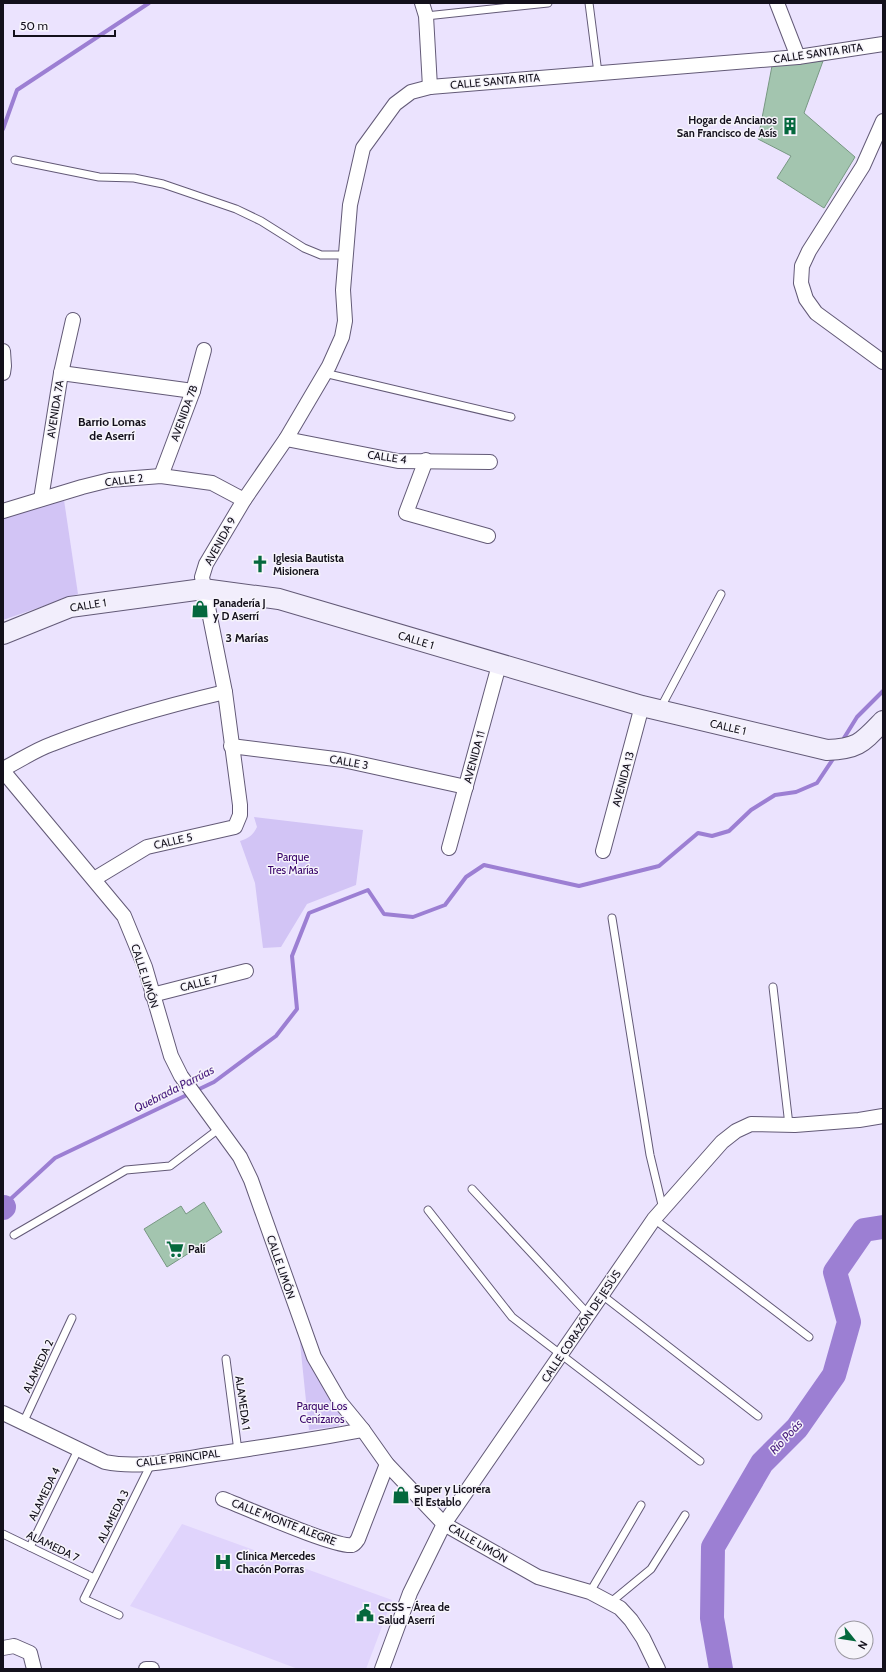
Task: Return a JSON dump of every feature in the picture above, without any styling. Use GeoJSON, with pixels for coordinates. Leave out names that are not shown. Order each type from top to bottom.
{"type":"FeatureCollection","features":[{"type":"Feature","properties":{"kind":"street"},"geometry":{"type":"LineString","coordinates":[[776,3],[798,57]]}},
{"type":"Feature","properties":{"kind":"street"},"geometry":{"type":"LineString","coordinates":[[424,9],[430,87]]}},
{"type":"Feature","properties":{"kind":"street","name":"CALLE SANTA RITA"},"geometry":{"type":"LineString","coordinates":[[324,373],[342,337],[345,321],[343,290],[350,205],[363,148],[395,104],[411,92],[430,87],[798,57],[883,44]]}},
{"type":"Feature","properties":{"kind":"street"},"geometry":{"type":"LineString","coordinates":[[883,121],[863,166],[809,251],[802,266],[801,283],[806,299],[816,313],[883,362]]}},
{"type":"Feature","properties":{"kind":"street","name":"AVENIDA 7A"},"geometry":{"type":"LineString","coordinates":[[41,498],[61,372],[73,320]]}},
{"type":"Feature","properties":{"kind":"street","name":"AVENIDA 7B"},"geometry":{"type":"LineString","coordinates":[[161,476],[193,390],[204,350]]}},
{"type":"Feature","properties":{"kind":"street"},"geometry":{"type":"LineString","coordinates":[[3,351],[3,373]]}},
{"type":"Feature","properties":{"kind":"street"},"geometry":{"type":"LineString","coordinates":[[61,372],[193,390]]}},
{"type":"Feature","properties":{"kind":"street","name":"AVENIDA 9"},"geometry":{"type":"LineString","coordinates":[[235,827],[240,815],[240,805],[225,692],[203,589],[202,577],[206,564],[244,500],[286,439],[324,373]]}},
{"type":"Feature","properties":{"kind":"street","name":"CALLE 4"},"geometry":{"type":"LineString","coordinates":[[286,439],[398,461],[426,460],[490,462]]}},
{"type":"Feature","properties":{"kind":"street"},"geometry":{"type":"LineString","coordinates":[[426,460],[406,513],[488,536]]}},
{"type":"Feature","properties":{"kind":"street","name":"CALLE 2"},"geometry":{"type":"LineString","coordinates":[[3,511],[41,498],[110,480],[161,476],[212,482],[244,500]]}},
{"type":"Feature","properties":{"kind":"street","name":"CALLE 1"},"geometry":{"type":"LineString","coordinates":[[3,634],[70,607],[203,589],[279,599],[499,665],[651,708],[827,750],[847,750],[865,740],[883,721]]}},
{"type":"Feature","properties":{"kind":"street","name":"AVENIDA 11"},"geometry":{"type":"LineString","coordinates":[[449,848],[499,665]]}},
{"type":"Feature","properties":{"kind":"street"},"geometry":{"type":"LineString","coordinates":[[3,770],[50,744],[108,724],[168,706],[225,692]]}},
{"type":"Feature","properties":{"kind":"street","name":"AVENIDA 13"},"geometry":{"type":"LineString","coordinates":[[603,851],[651,708]]}},
{"type":"Feature","properties":{"kind":"street","name":"CALLE 3"},"geometry":{"type":"LineString","coordinates":[[231,746],[343,760],[466,786]]}},
{"type":"Feature","properties":{"kind":"street","name":"CALLE LIMÓN"},"geometry":{"type":"LineString","coordinates":[[3,770],[54,834],[94,879],[124,916],[145,967],[171,1056],[181,1076],[240,1157],[251,1180],[314,1357],[340,1402],[363,1430],[387,1464],[444,1524],[538,1577],[590,1592],[620,1608],[631,1620],[643,1638],[658,1669]]}},
{"type":"Feature","properties":{"kind":"street","name":"CALLE 5"},"geometry":{"type":"LineString","coordinates":[[94,879],[147,847],[235,827]]}},
{"type":"Feature","properties":{"kind":"street","name":"CALLE 7"},"geometry":{"type":"LineString","coordinates":[[152,995],[246,971]]}},
{"type":"Feature","properties":{"kind":"street","name":"CALLE CORAZÓN DE JESÚS"},"geometry":{"type":"LineString","coordinates":[[382,1669],[410,1593],[444,1524],[562,1356],[588,1314],[658,1214],[722,1142],[736,1131],[751,1124],[789,1125],[859,1120],[883,1116]]}},
{"type":"Feature","properties":{"kind":"street","name":"CALLE PRINCIPAL"},"geometry":{"type":"LineString","coordinates":[[3,1413],[78,1450],[105,1462],[114,1464],[151,1464],[363,1430]]}},
{"type":"Feature","properties":{"kind":"street","name":"CALLE MONTE ALEGRE"},"geometry":{"type":"LineString","coordinates":[[223,1499],[325,1540],[350,1546],[355,1544],[358,1539],[387,1464]]}},
{"type":"Feature","properties":{"kind":"street"},"geometry":{"type":"LineString","coordinates":[[3,1648],[14,1646],[30,1653],[34,1669]]}},
{"type":"Feature","properties":{"kind":"street"},"geometry":{"type":"LineString","coordinates":[[146,1669],[152,1669]]}},
{"type":"Feature","properties":{"kind":"lane"},"geometry":{"type":"LineString","coordinates":[[424,9],[548,3]]}},
{"type":"Feature","properties":{"kind":"lane"},"geometry":{"type":"LineString","coordinates":[[589,3],[598,73]]}},
{"type":"Feature","properties":{"kind":"lane"},"geometry":{"type":"LineString","coordinates":[[15,160],[99,177],[134,178],[163,184],[236,209],[261,221],[304,248],[321,255],[345,255]]}},
{"type":"Feature","properties":{"kind":"lane"},"geometry":{"type":"LineString","coordinates":[[324,373],[511,417]]}},
{"type":"Feature","properties":{"kind":"lane"},"geometry":{"type":"LineString","coordinates":[[651,708],[721,594]]}},
{"type":"Feature","properties":{"kind":"lane"},"geometry":{"type":"LineString","coordinates":[[612,918],[658,1214],[809,1337]]}},
{"type":"Feature","properties":{"kind":"lane"},"geometry":{"type":"LineString","coordinates":[[773,987],[789,1125]]}},
{"type":"Feature","properties":{"kind":"lane"},"geometry":{"type":"LineString","coordinates":[[14,1235],[126,1170],[170,1166],[220,1128]]}},
{"type":"Feature","properties":{"kind":"lane"},"geometry":{"type":"LineString","coordinates":[[472,1189],[588,1314]]}},
{"type":"Feature","properties":{"kind":"lane"},"geometry":{"type":"LineString","coordinates":[[428,1210],[512,1317],[700,1461]]}},
{"type":"Feature","properties":{"kind":"lane"},"geometry":{"type":"LineString","coordinates":[[602,1295],[758,1416]]}},
{"type":"Feature","properties":{"kind":"lane","name":"ALAMEDA 2"},"geometry":{"type":"LineString","coordinates":[[23,1423],[72,1318]]}},
{"type":"Feature","properties":{"kind":"lane","name":"ALAMEDA 1"},"geometry":{"type":"LineString","coordinates":[[226,1359],[238,1450]]}},
{"type":"Feature","properties":{"kind":"lane","name":"ALAMEDA 4"},"geometry":{"type":"LineString","coordinates":[[30,1547],[78,1450]]}},
{"type":"Feature","properties":{"kind":"lane","name":"ALAMEDA 3"},"geometry":{"type":"LineString","coordinates":[[119,1615],[84,1599],[151,1464]]}},
{"type":"Feature","properties":{"kind":"lane"},"geometry":{"type":"LineString","coordinates":[[590,1592],[642,1504]]}},
{"type":"Feature","properties":{"kind":"lane"},"geometry":{"type":"LineString","coordinates":[[611,1602],[651,1569],[685,1515]]}},
{"type":"Feature","properties":{"kind":"lane","name":"ALAMEDA 7"},"geometry":{"type":"LineString","coordinates":[[3,1534],[94,1578]]}},
{"type":"Feature","properties":{"kind":"shaded area","name":"Clínica Mercedes Chacón Porras"},"geometry":{"type":"Polygon","coordinates":[[[182,1524],[392,1600],[366,1669],[298,1669],[130,1606],[182,1524]]]}},
{"type":"Feature","properties":{"kind":"green space"},"geometry":{"type":"Polygon","coordinates":[[[64,500],[78,594],[3,620],[3,518],[64,500]]]}},
{"type":"Feature","properties":{"kind":"green space","name":"Parque Tres Marías"},"geometry":{"type":"Polygon","coordinates":[[[254,817],[363,830],[356,885],[307,904],[281,947],[263,948],[255,883],[240,841],[250,836],[257,827],[254,817]]]}},
{"type":"Feature","properties":{"kind":"green space","name":"Parque Los Cenízaros"},"geometry":{"type":"Polygon","coordinates":[[[299,1333],[341,1417],[339,1426],[309,1430],[299,1333]]]}},
{"type":"Feature","properties":{"kind":"building","name":"Hogar de Ancianos San Francisco de Asís"},"geometry":{"type":"Polygon","coordinates":[[[823,61],[804,113],[855,157],[824,208],[777,178],[791,156],[758,139],[772,66],[823,61]]]}},
{"type":"Feature","properties":{"kind":"building","name":"Palí"},"geometry":{"type":"Polygon","coordinates":[[[204,1202],[222,1232],[167,1267],[144,1229],[181,1206],[186,1214],[204,1202]]]}},
{"type":"Feature","properties":{"kind":"waterway"},"geometry":{"type":"LineString","coordinates":[[3,129],[17,90],[149,3]]}},
{"type":"Feature","properties":{"kind":"waterway","name":"Quebrada Parrúas"},"geometry":{"type":"LineString","coordinates":[[844,738],[857,717],[883,691]]}},
{"type":"Feature","properties":{"kind":"waterway","name":"Quebrada Parrúas"},"geometry":{"type":"LineString","coordinates":[[3,1206],[55,1158],[214,1082],[276,1036],[297,1009],[292,956],[309,913],[368,890],[384,914],[413,917],[445,905],[466,877],[484,865],[579,886],[659,866],[698,833],[712,836],[729,831],[751,810],[775,795],[796,792],[817,783],[833,759]]}},
{"type":"Feature","properties":{"kind":"waterway","name":"Río Poás"},"geometry":{"type":"LineString","coordinates":[[721,1669],[712,1618],[713,1547],[762,1463],[797,1428],[834,1375],[849,1322],[835,1272],[864,1230],[883,1227]]}},
{"type":"Feature","properties":{"kind":"place","name":"Hogar de Ancianos San Francisco de Asís"},"geometry":{"type":"Point","coordinates":[790,126]}},
{"type":"Feature","properties":{"kind":"place","name":"Iglesia Bautista Misionera"},"geometry":{"type":"Point","coordinates":[260,564]}},
{"type":"Feature","properties":{"kind":"place","name":"Panadería J y D Aserrí"},"geometry":{"type":"Point","coordinates":[200,609]}},
{"type":"Feature","properties":{"kind":"place","name":"Palí"},"geometry":{"type":"Point","coordinates":[175,1249]}},
{"type":"Feature","properties":{"kind":"place","name":"Super y Licorera El Establo"},"geometry":{"type":"Point","coordinates":[401,1495]}},
{"type":"Feature","properties":{"kind":"place","name":"Clínica Mercedes Chacón Porras"},"geometry":{"type":"Point","coordinates":[223,1562]}},
{"type":"Feature","properties":{"kind":"place","name":"CCSS - Área de Salud Aserrí"},"geometry":{"type":"Point","coordinates":[365,1613]}},
{"type":"Feature","properties":{"kind":"district","name":"Barrio Lomas de Aserrí"},"geometry":{"type":"Point","coordinates":[112,429]}},
{"type":"Feature","properties":{"kind":"district","name":"3 Marías"},"geometry":{"type":"Point","coordinates":[247,638]}}]}
